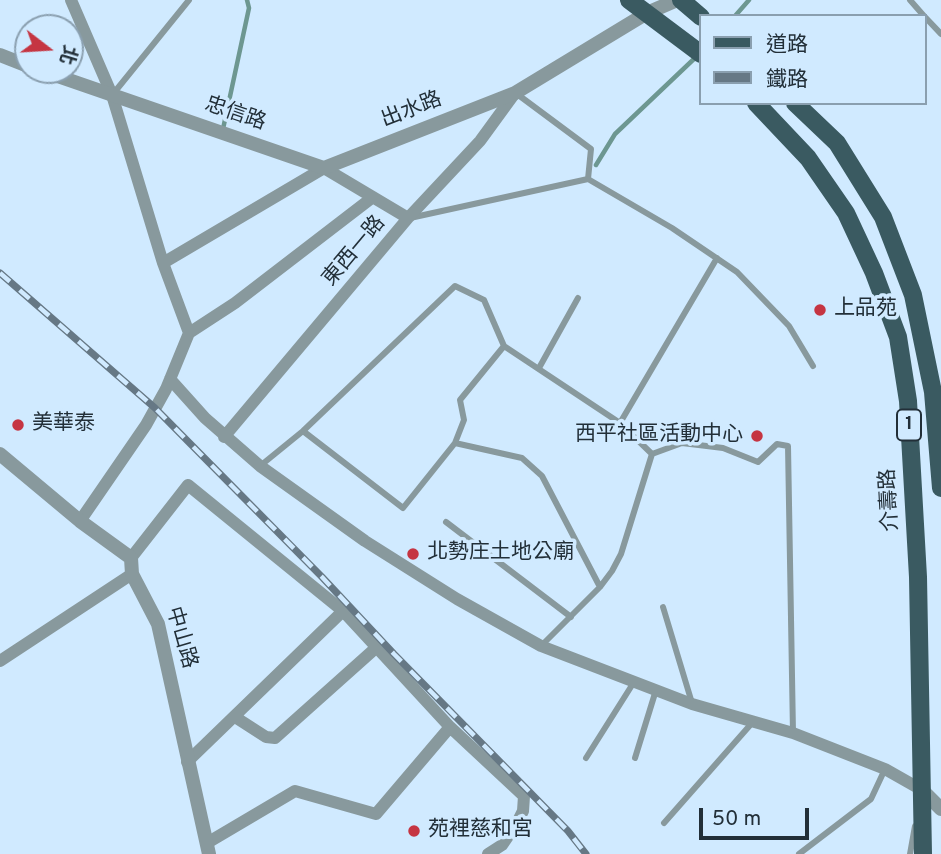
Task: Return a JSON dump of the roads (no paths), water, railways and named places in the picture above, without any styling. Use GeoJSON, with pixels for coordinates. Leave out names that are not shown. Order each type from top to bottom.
{"type":"FeatureCollection","features":[{"type":"Feature","properties":{"kind":"main road"},"geometry":{"type":"LineString","coordinates":[[629,0],[699,52]]}},
{"type":"Feature","properties":{"kind":"main road"},"geometry":{"type":"LineString","coordinates":[[679,0],[699,15]]}},
{"type":"Feature","properties":{"kind":"main road","name":"介壽路"},"geometry":{"type":"LineString","coordinates":[[758,105],[808,158],[846,213],[874,273],[898,337],[908,401],[918,577],[923,854]]}},
{"type":"Feature","properties":{"kind":"main road","name":"1"},"geometry":{"type":"LineString","coordinates":[[797,105],[837,143],[883,216],[909,284],[933,392],[941,488]]}},
{"type":"Feature","properties":{"kind":"street"},"geometry":{"type":"LineString","coordinates":[[71,0],[112,95],[163,263],[189,333]]}},
{"type":"Feature","properties":{"kind":"street","name":"出水路"},"geometry":{"type":"LineString","coordinates":[[163,263],[324,168],[515,93],[647,13],[679,0]]}},
{"type":"Feature","properties":{"kind":"street","name":"忠信路"},"geometry":{"type":"LineString","coordinates":[[80,84],[324,168],[408,218]]}},
{"type":"Feature","properties":{"kind":"street","name":"東西一路"},"geometry":{"type":"LineString","coordinates":[[224,437],[408,218],[480,141],[515,93]]}},
{"type":"Feature","properties":{"kind":"street"},"geometry":{"type":"LineString","coordinates":[[80,521],[138,439],[170,379],[189,333],[235,303],[373,197]]}},
{"type":"Feature","properties":{"kind":"street"},"geometry":{"type":"LineString","coordinates":[[170,379],[224,437],[260,466],[365,541],[457,599],[541,646],[692,704],[793,733],[885,769],[922,790],[941,809]]}},
{"type":"Feature","properties":{"kind":"street"},"geometry":{"type":"LineString","coordinates":[[0,454],[80,521],[131,558],[188,485],[343,611],[450,727],[523,796],[523,811],[517,823],[502,845],[488,854]]}},
{"type":"Feature","properties":{"kind":"street","name":"中山路"},"geometry":{"type":"LineString","coordinates":[[131,558],[132,574],[158,624],[208,848]]}},
{"type":"Feature","properties":{"kind":"street"},"geometry":{"type":"LineString","coordinates":[[0,661],[132,574]]}},
{"type":"Feature","properties":{"kind":"street"},"geometry":{"type":"LineString","coordinates":[[187,762],[343,611]]}},
{"type":"Feature","properties":{"kind":"street"},"geometry":{"type":"LineString","coordinates":[[236,717],[266,737],[275,738],[378,646]]}},
{"type":"Feature","properties":{"kind":"street"},"geometry":{"type":"LineString","coordinates":[[208,848],[295,791],[376,814],[450,727]]}},
{"type":"Feature","properties":{"kind":"lane"},"geometry":{"type":"LineString","coordinates":[[112,95],[189,0]]}},
{"type":"Feature","properties":{"kind":"lane"},"geometry":{"type":"LineString","coordinates":[[910,0],[923,14]]}},
{"type":"Feature","properties":{"kind":"lane"},"geometry":{"type":"LineString","coordinates":[[927,18],[941,34]]}},
{"type":"Feature","properties":{"kind":"lane"},"geometry":{"type":"LineString","coordinates":[[515,93],[591,149],[588,179]]}},
{"type":"Feature","properties":{"kind":"lane"},"geometry":{"type":"LineString","coordinates":[[408,218],[588,179],[671,228],[737,272],[789,326],[813,366]]}},
{"type":"Feature","properties":{"kind":"lane"},"geometry":{"type":"LineString","coordinates":[[620,423],[717,258]]}},
{"type":"Feature","properties":{"kind":"lane"},"geometry":{"type":"LineString","coordinates":[[260,466],[303,431],[455,286],[484,300],[504,346],[620,423],[652,454]]}},
{"type":"Feature","properties":{"kind":"lane"},"geometry":{"type":"LineString","coordinates":[[539,368],[578,298]]}},
{"type":"Feature","properties":{"kind":"lane"},"geometry":{"type":"LineString","coordinates":[[303,431],[403,508],[455,443],[464,420],[460,400],[504,346]]}},
{"type":"Feature","properties":{"kind":"lane"},"geometry":{"type":"LineString","coordinates":[[455,443],[522,458],[542,477],[600,587]]}},
{"type":"Feature","properties":{"kind":"lane"},"geometry":{"type":"LineString","coordinates":[[652,454],[682,443],[723,448],[758,462],[777,444],[788,446],[793,733]]}},
{"type":"Feature","properties":{"kind":"lane"},"geometry":{"type":"LineString","coordinates":[[541,646],[600,587],[621,554],[652,454]]}},
{"type":"Feature","properties":{"kind":"lane"},"geometry":{"type":"LineString","coordinates":[[446,522],[570,617]]}},
{"type":"Feature","properties":{"kind":"lane"},"geometry":{"type":"LineString","coordinates":[[663,607],[692,704]]}},
{"type":"Feature","properties":{"kind":"lane"},"geometry":{"type":"LineString","coordinates":[[586,758],[635,682]]}},
{"type":"Feature","properties":{"kind":"lane"},"geometry":{"type":"LineString","coordinates":[[635,758],[656,690]]}},
{"type":"Feature","properties":{"kind":"lane"},"geometry":{"type":"LineString","coordinates":[[664,823],[754,722]]}},
{"type":"Feature","properties":{"kind":"lane"},"geometry":{"type":"LineString","coordinates":[[799,854],[871,799],[885,769]]}},
{"type":"Feature","properties":{"kind":"lane"},"geometry":{"type":"LineString","coordinates":[[912,854],[922,790]]}},
{"type":"Feature","properties":{"kind":"waterway"},"geometry":{"type":"LineString","coordinates":[[223,129],[249,8],[247,0]]}},
{"type":"Feature","properties":{"kind":"waterway"},"geometry":{"type":"LineString","coordinates":[[737,14],[749,0]]}},
{"type":"Feature","properties":{"kind":"waterway"},"geometry":{"type":"LineString","coordinates":[[596,165],[615,134],[696,57]]}},
{"type":"Feature","properties":{"kind":"railway"},"geometry":{"type":"LineString","coordinates":[[0,273],[155,408],[568,831],[586,854]]}},
{"type":"Feature","properties":{"kind":"place","name":"上品苑"},"geometry":{"type":"Point","coordinates":[820,310]}},
{"type":"Feature","properties":{"kind":"place","name":"美華泰"},"geometry":{"type":"Point","coordinates":[18,425]}},
{"type":"Feature","properties":{"kind":"place","name":"西平社區活動中心"},"geometry":{"type":"Point","coordinates":[757,436]}},
{"type":"Feature","properties":{"kind":"place","name":"北勢庄土地公廟"},"geometry":{"type":"Point","coordinates":[413,554]}},
{"type":"Feature","properties":{"kind":"place","name":"苑裡慈和宮"},"geometry":{"type":"Point","coordinates":[414,831]}}]}
